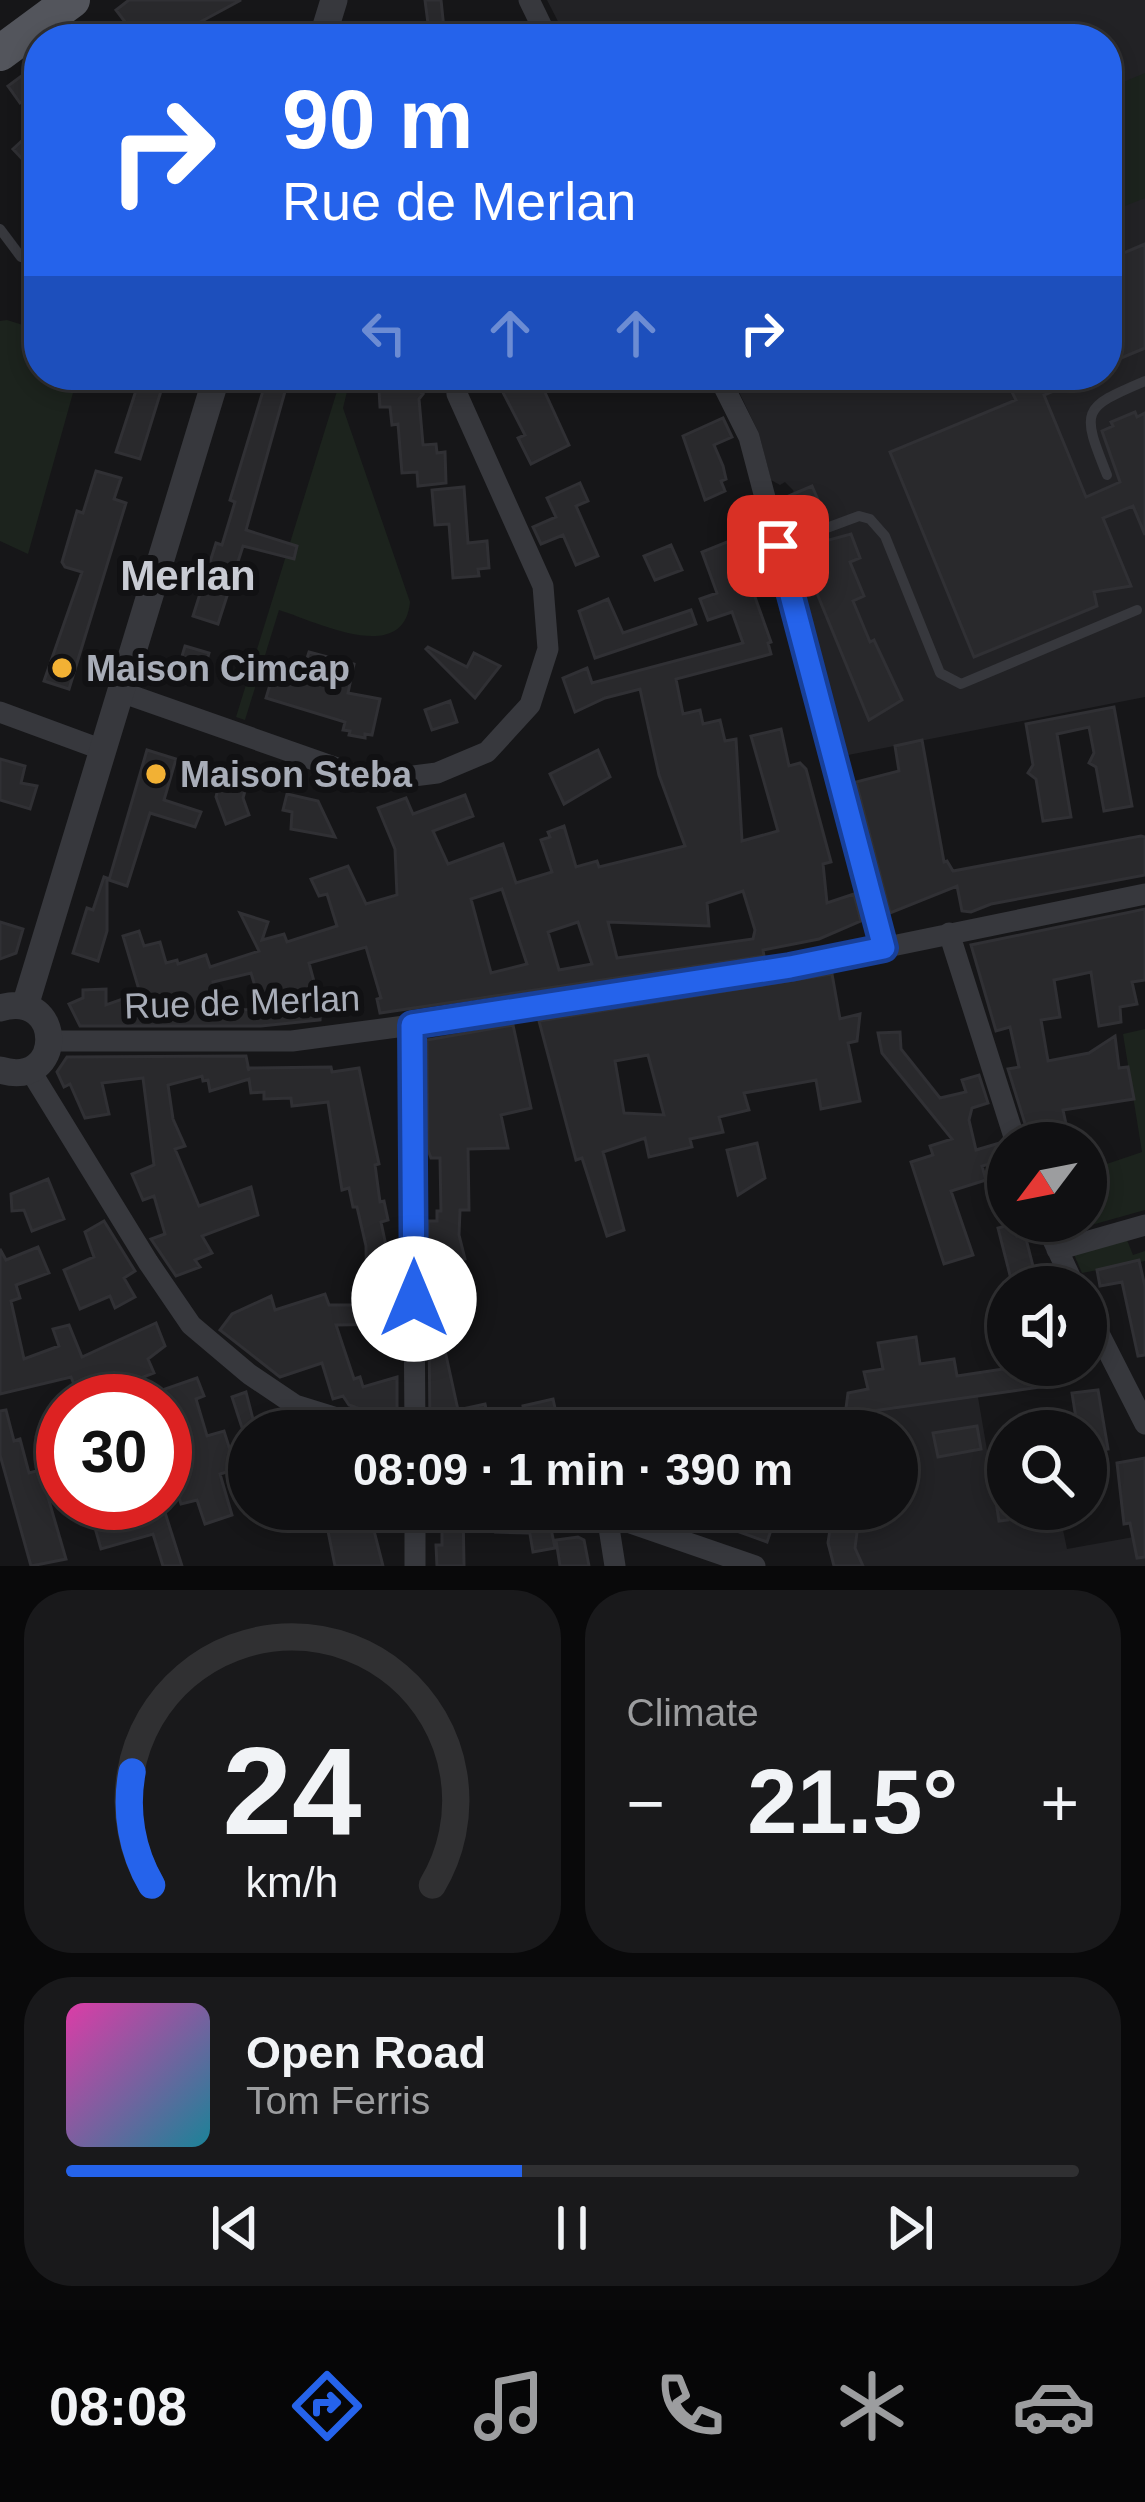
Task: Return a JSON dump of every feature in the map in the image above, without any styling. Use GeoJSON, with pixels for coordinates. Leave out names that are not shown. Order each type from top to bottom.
{"type":"FeatureCollection","features":[{"type":"Feature","properties":{"kind":"main road"},"geometry":{"type":"LineString","coordinates":[[39,24],[72,0]]}},
{"type":"Feature","properties":{"kind":"street"},"geometry":{"type":"LineString","coordinates":[[0,1102],[12,1071],[44,1058],[49,1041],[46,1023],[12,1007],[103,750],[212,390]]}},
{"type":"Feature","properties":{"kind":"street"},"geometry":{"type":"LineString","coordinates":[[121,692],[374,781],[436,773],[487,752],[530,705],[548,649],[543,586],[457,390]]}},
{"type":"Feature","properties":{"kind":"street"},"geometry":{"type":"LineString","coordinates":[[726,390],[749,436],[884,948]]}},
{"type":"Feature","properties":{"kind":"street"},"geometry":{"type":"LineString","coordinates":[[0,712],[103,750]]}},
{"type":"Feature","properties":{"kind":"street","name":"Rue de Merlan"},"geometry":{"type":"LineString","coordinates":[[49,1041],[292,1041],[412,1025],[790,967],[1145,894]]}},
{"type":"Feature","properties":{"kind":"street"},"geometry":{"type":"LineString","coordinates":[[949,933],[1009,1122]]}},
{"type":"Feature","properties":{"kind":"street"},"geometry":{"type":"LineString","coordinates":[[412,1025],[415,1410]]}},
{"type":"Feature","properties":{"kind":"street"},"geometry":{"type":"LineString","coordinates":[[12,1071],[191,1325],[249,1374],[295,1405],[311,1410]]}},
{"type":"Feature","properties":{"kind":"street"},"geometry":{"type":"LineString","coordinates":[[1057,1250],[1145,1225]]}},
{"type":"Feature","properties":{"kind":"street"},"geometry":{"type":"LineString","coordinates":[[1053,1242],[1065,1266]]}},
{"type":"Feature","properties":{"kind":"street"},"geometry":{"type":"LineString","coordinates":[[1107,1349],[1145,1424]]}},
{"type":"Feature","properties":{"kind":"street"},"geometry":{"type":"LineString","coordinates":[[415,1530],[415,1566]]}},
{"type":"Feature","properties":{"kind":"street"},"geometry":{"type":"LineString","coordinates":[[604,1530],[615,1566]]}},
{"type":"Feature","properties":{"kind":"street"},"geometry":{"type":"LineString","coordinates":[[653,1530],[755,1566]]}},
{"type":"Feature","properties":{"kind":"street"},"geometry":{"type":"LineString","coordinates":[[662,1533],[665,1530]]}},
{"type":"Feature","properties":{"kind":"lane"},"geometry":{"type":"LineString","coordinates":[[0,229],[21,257]]}},
{"type":"Feature","properties":{"kind":"lane"},"geometry":{"type":"LineString","coordinates":[[1107,475],[1090,431],[1090,416],[1100,400],[1145,381]]}},
{"type":"Feature","properties":{"kind":"lane"},"geometry":{"type":"LineString","coordinates":[[778,546],[859,516],[870,519],[884,536],[940,673],[961,684],[1137,610]]}},
{"type":"Feature","properties":{"kind":"shaded area"},"geometry":{"type":"Polygon","coordinates":[[[547,0],[1145,0],[1145,697],[843,756],[783,533],[805,526],[793,490],[785,482],[780,485],[771,480],[759,434],[738,390],[1122,390],[1122,24],[559,24],[547,0]]]}},
{"type":"Feature","properties":{"kind":"shaded area"},"geometry":{"type":"Polygon","coordinates":[[[1145,73],[1145,198],[1122,207],[1122,83],[1145,73]]]}},
{"type":"Feature","properties":{"kind":"shaded area"},"geometry":{"type":"Polygon","coordinates":[[[0,321],[24,325],[24,390],[74,390],[28,554],[0,541],[0,321]]]}},
{"type":"Feature","properties":{"kind":"shaded area"},"geometry":{"type":"Polygon","coordinates":[[[337,390],[347,390],[343,408],[410,602],[404,621],[392,632],[375,636],[335,629],[279,610],[245,720],[236,717],[337,390]]]}},
{"type":"Feature","properties":{"kind":"shaded area"},"geometry":{"type":"Polygon","coordinates":[[[1145,1029],[1145,1210],[1107,1221],[1107,1164],[1142,1152],[1123,1034],[1145,1029]]]}},
{"type":"Feature","properties":{"kind":"shaded area"},"geometry":{"type":"Polygon","coordinates":[[[1125,1235],[1133,1255],[1145,1251],[1145,1261],[1107,1268],[1079,1266],[1072,1250],[1125,1235]]]}},
{"type":"Feature","properties":{"kind":"shaded area"},"geometry":{"type":"Polygon","coordinates":[[[974,1374],[987,1450],[987,1530],[1063,1530],[1067,1549],[1145,1535],[1145,1566],[834,1566],[830,1530],[918,1530],[918,1410],[846,1410],[848,1393],[974,1374]]]}},
{"type":"Feature","properties":{"kind":"building"},"geometry":{"type":"Polygon","coordinates":[[[129,0],[241,0],[197,24],[127,24],[116,10],[129,0]]]}},
{"type":"Feature","properties":{"kind":"building"},"geometry":{"type":"Polygon","coordinates":[[[425,0],[441,0],[443,24],[428,24],[425,0]]]}},
{"type":"Feature","properties":{"kind":"building"},"geometry":{"type":"Polygon","coordinates":[[[24,74],[24,100],[20,103],[8,86],[24,74]]]}},
{"type":"Feature","properties":{"kind":"building"},"geometry":{"type":"Polygon","coordinates":[[[24,139],[24,161],[13,149],[24,139]]]}},
{"type":"Feature","properties":{"kind":"building"},"geometry":{"type":"Polygon","coordinates":[[[1145,244],[1145,348],[1122,358],[1122,254],[1145,244]]]}},
{"type":"Feature","properties":{"kind":"building"},"geometry":{"type":"Polygon","coordinates":[[[136,390],[161,390],[140,459],[116,452],[136,390]]]}},
{"type":"Feature","properties":{"kind":"building"},"geometry":{"type":"Polygon","coordinates":[[[263,390],[285,390],[246,530],[297,546],[294,559],[243,546],[218,624],[193,616],[216,543],[222,545],[235,502],[230,500],[263,390]]]}},
{"type":"Feature","properties":{"kind":"building"},"geometry":{"type":"Polygon","coordinates":[[[379,390],[423,394],[419,399],[423,445],[436,444],[437,453],[445,452],[446,483],[418,486],[417,472],[402,473],[398,424],[392,425],[390,407],[380,407],[379,390]]]}},
{"type":"Feature","properties":{"kind":"building"},"geometry":{"type":"Polygon","coordinates":[[[502,390],[544,390],[569,445],[531,464],[518,438],[525,435],[502,390]]]}},
{"type":"Feature","properties":{"kind":"building"},"geometry":{"type":"Polygon","coordinates":[[[1056,390],[1044,395],[1086,497],[1120,482],[1102,431],[1113,426],[1111,422],[1145,413],[1145,535],[1133,506],[1103,518],[1131,586],[1094,592],[1097,606],[974,657],[890,452],[1016,400],[1012,392],[1056,390]]]}},
{"type":"Feature","properties":{"kind":"building"},"geometry":{"type":"Polygon","coordinates":[[[723,418],[732,437],[714,445],[723,466],[725,491],[705,500],[683,436],[723,418]]]}},
{"type":"Feature","properties":{"kind":"building"},"geometry":{"type":"Polygon","coordinates":[[[96,471],[121,478],[114,499],[126,503],[69,689],[44,681],[82,572],[62,562],[77,511],[83,513],[96,471]]]}},
{"type":"Feature","properties":{"kind":"building"},"geometry":{"type":"Polygon","coordinates":[[[580,483],[588,501],[576,506],[598,556],[576,565],[563,535],[541,544],[533,527],[556,517],[547,498],[580,483]]]}},
{"type":"Feature","properties":{"kind":"building"},"geometry":{"type":"Polygon","coordinates":[[[812,486],[826,518],[795,529],[786,497],[812,486]]]}},
{"type":"Feature","properties":{"kind":"building"},"geometry":{"type":"Polygon","coordinates":[[[464,487],[468,543],[487,541],[489,568],[478,569],[479,576],[453,578],[449,524],[435,525],[432,490],[464,487]]]}},
{"type":"Feature","properties":{"kind":"building"},"geometry":{"type":"Polygon","coordinates":[[[747,534],[763,578],[750,583],[771,654],[676,679],[683,714],[700,710],[703,724],[720,720],[725,741],[736,739],[742,841],[778,831],[751,736],[781,729],[789,766],[800,763],[806,769],[831,862],[823,864],[827,903],[854,894],[861,921],[819,939],[763,950],[764,956],[380,1013],[377,999],[381,998],[366,947],[309,963],[320,1020],[261,1026],[80,1026],[69,1004],[83,998],[83,990],[106,989],[106,1005],[140,993],[123,936],[139,931],[144,946],[160,942],[166,963],[206,955],[210,967],[259,951],[240,913],[268,922],[262,940],[284,934],[287,942],[337,926],[327,894],[319,896],[311,879],[348,866],[366,904],[397,895],[395,849],[378,808],[406,798],[413,814],[465,795],[473,816],[433,831],[448,864],[503,844],[516,883],[552,872],[541,840],[564,826],[576,867],[597,861],[599,867],[685,846],[659,775],[640,689],[575,712],[563,678],[587,668],[592,683],[743,643],[732,612],[708,620],[700,599],[717,593],[702,552],[747,534]],[[502,889],[471,899],[491,973],[527,964],[502,889]],[[743,891],[707,903],[709,926],[608,922],[617,958],[753,939],[755,930],[743,891]],[[578,922],[548,932],[559,970],[592,964],[578,922]],[[251,973],[213,982],[218,1011],[262,1009],[251,973]]]}},
{"type":"Feature","properties":{"kind":"building"},"geometry":{"type":"Polygon","coordinates":[[[851,534],[860,558],[850,562],[864,596],[853,601],[902,700],[869,720],[814,586],[818,584],[803,547],[851,534]]]}},
{"type":"Feature","properties":{"kind":"building"},"geometry":{"type":"Polygon","coordinates":[[[671,545],[682,570],[655,580],[644,556],[671,545]]]}},
{"type":"Feature","properties":{"kind":"building"},"geometry":{"type":"Polygon","coordinates":[[[608,599],[623,633],[691,610],[696,624],[595,658],[579,611],[608,599]]]}},
{"type":"Feature","properties":{"kind":"building"},"geometry":{"type":"Polygon","coordinates":[[[185,646],[209,653],[202,677],[178,670],[185,646]]]}},
{"type":"Feature","properties":{"kind":"building"},"geometry":{"type":"Polygon","coordinates":[[[428,647],[467,667],[474,653],[500,666],[475,698],[428,647]]]}},
{"type":"Feature","properties":{"kind":"building"},"geometry":{"type":"Polygon","coordinates":[[[309,652],[354,664],[348,693],[380,699],[372,735],[349,735],[350,731],[343,730],[345,722],[266,698],[273,675],[299,683],[309,652]]]}},
{"type":"Feature","properties":{"kind":"building"},"geometry":{"type":"Polygon","coordinates":[[[450,701],[457,722],[432,730],[425,710],[450,701]]]}},
{"type":"Feature","properties":{"kind":"building"},"geometry":{"type":"Polygon","coordinates":[[[1114,707],[1132,806],[1104,811],[1096,767],[1089,763],[1094,753],[1089,727],[1057,734],[1071,817],[1043,821],[1036,779],[1028,773],[1033,765],[1026,724],[1114,707]]]}},
{"type":"Feature","properties":{"kind":"building"},"geometry":{"type":"Polygon","coordinates":[[[922,740],[944,862],[953,871],[1141,836],[1145,837],[1145,875],[991,904],[971,912],[962,911],[957,886],[890,913],[856,782],[899,771],[895,746],[922,740]]]}},
{"type":"Feature","properties":{"kind":"building"},"geometry":{"type":"Polygon","coordinates":[[[147,750],[176,759],[164,800],[201,812],[195,827],[150,813],[127,886],[109,880],[147,750]]]}},
{"type":"Feature","properties":{"kind":"building"},"geometry":{"type":"Polygon","coordinates":[[[598,750],[610,777],[564,804],[550,774],[598,750]]]}},
{"type":"Feature","properties":{"kind":"building"},"geometry":{"type":"Polygon","coordinates":[[[0,759],[25,766],[21,783],[37,786],[30,809],[0,800],[0,759]]]}},
{"type":"Feature","properties":{"kind":"building"},"geometry":{"type":"Polygon","coordinates":[[[222,773],[248,780],[243,798],[249,815],[226,824],[216,797],[222,773]]]}},
{"type":"Feature","properties":{"kind":"building"},"geometry":{"type":"Polygon","coordinates":[[[287,794],[318,801],[335,837],[291,829],[292,812],[283,810],[287,794]]]}},
{"type":"Feature","properties":{"kind":"building"},"geometry":{"type":"Polygon","coordinates":[[[104,877],[107,931],[98,961],[73,953],[87,908],[93,910],[104,877]]]}},
{"type":"Feature","properties":{"kind":"building"},"geometry":{"type":"Polygon","coordinates":[[[1145,909],[1145,980],[1132,982],[1137,1004],[1120,1007],[1121,1022],[1099,1026],[1091,972],[1054,980],[1060,1017],[1041,1020],[1048,1061],[1089,1053],[1115,1036],[1119,1068],[1128,1067],[1134,1099],[1063,1110],[1066,1122],[1024,1122],[1008,1069],[1019,1067],[1010,1027],[996,1031],[971,945],[1145,909]]]}},
{"type":"Feature","properties":{"kind":"building"},"geometry":{"type":"Polygon","coordinates":[[[0,922],[23,929],[16,953],[0,959],[0,922]]]}},
{"type":"Feature","properties":{"kind":"building"},"geometry":{"type":"Polygon","coordinates":[[[832,974],[840,1019],[860,1014],[857,1041],[848,1043],[860,1101],[821,1109],[816,1080],[744,1093],[749,1110],[719,1117],[723,1132],[690,1139],[692,1147],[649,1157],[645,1138],[603,1152],[624,1230],[607,1236],[582,1158],[576,1160],[539,1021],[832,974]],[[648,1055],[615,1061],[624,1113],[664,1115],[648,1055]]]}},
{"type":"Feature","properties":{"kind":"building"},"geometry":{"type":"Polygon","coordinates":[[[513,1025],[531,1108],[501,1115],[508,1148],[468,1149],[469,1210],[460,1210],[459,1235],[465,1259],[449,1263],[451,1343],[444,1346],[458,1410],[430,1410],[428,1221],[437,1221],[437,1211],[441,1211],[440,1158],[431,1158],[428,1150],[427,1040],[513,1025]]]}},
{"type":"Feature","properties":{"kind":"building"},"geometry":{"type":"Polygon","coordinates":[[[900,1032],[901,1049],[940,1098],[966,1092],[962,1080],[979,1075],[988,1103],[972,1108],[969,1120],[976,1150],[987,1147],[987,1165],[982,1166],[986,1180],[951,1191],[973,1255],[944,1264],[911,1162],[933,1155],[930,1146],[952,1139],[882,1053],[878,1033],[900,1032]]]}},
{"type":"Feature","properties":{"kind":"building"},"geometry":{"type":"Polygon","coordinates":[[[246,1056],[248,1068],[331,1067],[332,1072],[359,1068],[379,1164],[375,1165],[380,1202],[384,1201],[388,1220],[381,1222],[389,1260],[396,1260],[396,1324],[336,1325],[354,1379],[360,1377],[363,1387],[397,1377],[397,1410],[363,1410],[349,1405],[343,1396],[333,1399],[322,1363],[280,1377],[220,1330],[232,1314],[271,1296],[275,1310],[325,1294],[329,1305],[367,1305],[366,1246],[349,1188],[342,1190],[328,1102],[292,1106],[291,1098],[264,1099],[264,1092],[251,1093],[249,1079],[210,1091],[202,1076],[168,1085],[173,1119],[185,1146],[175,1149],[199,1206],[251,1187],[258,1215],[202,1236],[212,1253],[195,1260],[200,1267],[176,1276],[151,1239],[165,1234],[154,1196],[143,1200],[132,1174],[154,1165],[143,1078],[102,1083],[109,1114],[85,1118],[70,1084],[64,1087],[57,1072],[67,1057],[246,1056]]]}},
{"type":"Feature","properties":{"kind":"building"},"geometry":{"type":"Polygon","coordinates":[[[757,1143],[765,1178],[738,1195],[727,1150],[757,1143]]]}},
{"type":"Feature","properties":{"kind":"building"},"geometry":{"type":"Polygon","coordinates":[[[48,1179],[64,1219],[32,1231],[24,1210],[12,1211],[11,1194],[48,1179]]]}},
{"type":"Feature","properties":{"kind":"building"},"geometry":{"type":"Polygon","coordinates":[[[104,1221],[135,1271],[124,1278],[135,1297],[115,1308],[110,1296],[80,1309],[64,1270],[94,1257],[85,1232],[104,1221]]]}},
{"type":"Feature","properties":{"kind":"building"},"geometry":{"type":"Polygon","coordinates":[[[1002,1242],[1027,1242],[1033,1266],[1008,1266],[1002,1242]]]}},
{"type":"Feature","properties":{"kind":"building"},"geometry":{"type":"Polygon","coordinates":[[[38,1247],[49,1273],[16,1285],[20,1298],[11,1301],[24,1359],[59,1346],[53,1329],[69,1325],[82,1357],[156,1323],[165,1346],[148,1359],[154,1373],[36,1374],[36,1385],[0,1394],[0,1249],[6,1260],[38,1247]]]}},
{"type":"Feature","properties":{"kind":"building"},"geometry":{"type":"Polygon","coordinates":[[[1139,1260],[1145,1287],[1145,1355],[1138,1356],[1122,1282],[1107,1285],[1107,1268],[1139,1260]]]}},
{"type":"Feature","properties":{"kind":"building"},"geometry":{"type":"Polygon","coordinates":[[[916,1337],[920,1364],[954,1359],[957,1376],[987,1371],[987,1386],[1047,1386],[879,1410],[846,1410],[848,1393],[868,1389],[864,1372],[883,1369],[878,1343],[916,1337]]]}},
{"type":"Feature","properties":{"kind":"building"},"geometry":{"type":"Polygon","coordinates":[[[197,1378],[204,1396],[196,1399],[207,1436],[224,1431],[228,1444],[228,1472],[220,1474],[228,1516],[205,1524],[197,1500],[192,1501],[192,1380],[197,1378]]]}},
{"type":"Feature","properties":{"kind":"building"},"geometry":{"type":"Polygon","coordinates":[[[1098,1390],[1101,1410],[1075,1410],[1072,1393],[1098,1390]]]}},
{"type":"Feature","properties":{"kind":"building"},"geometry":{"type":"Polygon","coordinates":[[[246,1392],[251,1410],[236,1410],[232,1397],[246,1392]]]}},
{"type":"Feature","properties":{"kind":"building"},"geometry":{"type":"Polygon","coordinates":[[[553,1399],[555,1410],[524,1410],[523,1406],[553,1399]]]}},
{"type":"Feature","properties":{"kind":"building"},"geometry":{"type":"Polygon","coordinates":[[[6,1410],[14,1441],[20,1439],[29,1473],[36,1471],[36,1530],[58,1530],[66,1559],[31,1566],[0,1455],[0,1411],[6,1410]]]}},
{"type":"Feature","properties":{"kind":"building"},"geometry":{"type":"Polygon","coordinates":[[[977,1426],[981,1449],[938,1457],[933,1433],[977,1426]]]}},
{"type":"Feature","properties":{"kind":"building"},"geometry":{"type":"Polygon","coordinates":[[[1145,1458],[1145,1557],[1137,1558],[1130,1523],[1124,1524],[1117,1463],[1145,1458]]]}},
{"type":"Feature","properties":{"kind":"building"},"geometry":{"type":"Polygon","coordinates":[[[96,1530],[171,1530],[182,1566],[163,1566],[153,1534],[101,1549],[96,1530]]]}},
{"type":"Feature","properties":{"kind":"building"},"geometry":{"type":"Polygon","coordinates":[[[328,1530],[374,1530],[383,1566],[335,1566],[328,1530]]]}},
{"type":"Feature","properties":{"kind":"building"},"geometry":{"type":"Polygon","coordinates":[[[442,1530],[463,1530],[464,1566],[437,1566],[436,1545],[442,1545],[442,1530]]]}},
{"type":"Feature","properties":{"kind":"building"},"geometry":{"type":"Polygon","coordinates":[[[529,1530],[551,1530],[555,1548],[533,1552],[529,1530]]]}},
{"type":"Feature","properties":{"kind":"building"},"geometry":{"type":"Polygon","coordinates":[[[734,1530],[771,1530],[767,1542],[734,1530]]]}},
{"type":"Feature","properties":{"kind":"building"},"geometry":{"type":"Polygon","coordinates":[[[830,1530],[857,1530],[855,1548],[863,1566],[834,1566],[830,1530]]]}},
{"type":"Feature","properties":{"kind":"building"},"geometry":{"type":"Polygon","coordinates":[[[556,1540],[584,1540],[589,1566],[560,1566],[556,1540]]]}},
{"type":"Feature","properties":{"kind":"place","name":"Maison Cimcap"},"geometry":{"type":"Point","coordinates":[62,668]}},
{"type":"Feature","properties":{"kind":"place","name":"Maison Steba"},"geometry":{"type":"Point","coordinates":[156,774]}},
{"type":"Feature","properties":{"kind":"district","name":"Merlan"},"geometry":{"type":"Point","coordinates":[188,575]}},
{"type":"Feature","properties":{"kind":"route"},"geometry":{"type":"LineString","coordinates":[[414,1299],[412,1025],[790,967],[884,948],[778,546]]}}]}
